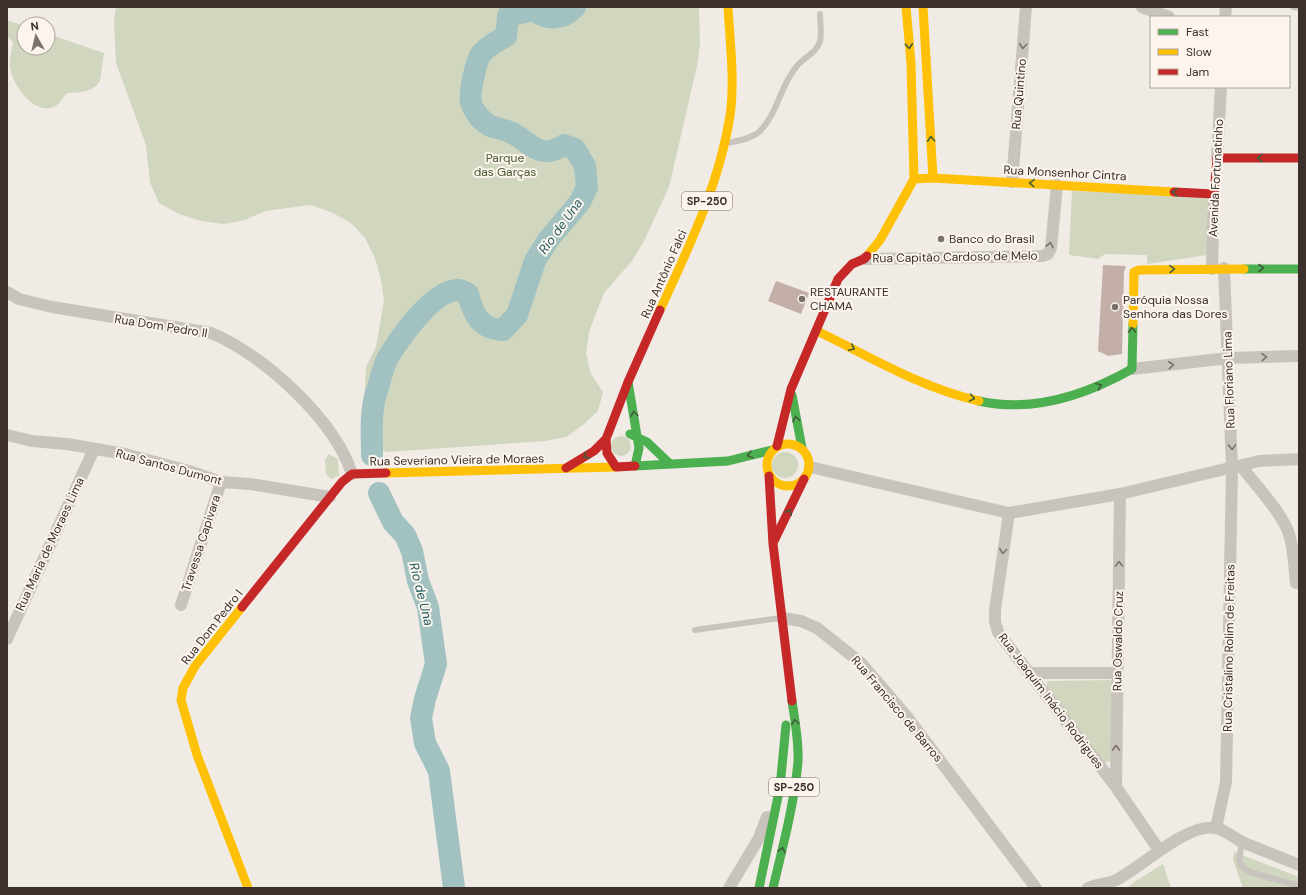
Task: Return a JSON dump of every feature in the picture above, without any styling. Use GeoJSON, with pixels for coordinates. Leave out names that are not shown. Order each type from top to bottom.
{"type":"FeatureCollection","features":[{"type":"Feature","properties":{"kind":"main road","name":"Rua Antônio Falci"},"geometry":{"type":"LineString","coordinates":[[606,439],[628,382],[700,222],[720,162],[730,108],[732,65],[728,7]]}},
{"type":"Feature","properties":{"kind":"main road"},"geometry":{"type":"LineString","coordinates":[[775,448],[791,389],[838,279],[852,264],[864,259],[884,233],[914,179],[911,63],[906,7]]}},
{"type":"Feature","properties":{"kind":"main road"},"geometry":{"type":"LineString","coordinates":[[923,7],[933,178]]}},
{"type":"Feature","properties":{"kind":"main road"},"geometry":{"type":"LineString","coordinates":[[911,63],[927,59]]}},
{"type":"Feature","properties":{"kind":"main road"},"geometry":{"type":"LineString","coordinates":[[1217,158],[1299,158]]}},
{"type":"Feature","properties":{"kind":"main road","name":"Avenida Fortunatinho"},"geometry":{"type":"LineString","coordinates":[[1214,194],[1217,158]]}},
{"type":"Feature","properties":{"kind":"main road","name":"Rua Monsenhor Cintra"},"geometry":{"type":"LineString","coordinates":[[914,179],[933,178],[1214,194]]}},
{"type":"Feature","properties":{"kind":"main road"},"geometry":{"type":"LineString","coordinates":[[817,331],[928,383],[964,397],[1003,404],[1060,399],[1088,391],[1113,381],[1132,369],[1134,272],[1139,270],[1299,268]]}},
{"type":"Feature","properties":{"kind":"main road"},"geometry":{"type":"LineString","coordinates":[[628,382],[639,448],[635,466]]}},
{"type":"Feature","properties":{"kind":"main road"},"geometry":{"type":"LineString","coordinates":[[773,544],[810,467],[808,457],[802,448],[791,389]]}},
{"type":"Feature","properties":{"kind":"main road","name":"Rua Severiano Vieira de Moraes"},"geometry":{"type":"LineString","coordinates":[[563,470],[586,457],[606,439],[616,433],[626,432],[647,442],[670,464]]}},
{"type":"Feature","properties":{"kind":"main road"},"geometry":{"type":"LineString","coordinates":[[606,439],[607,453],[616,467]]}},
{"type":"Feature","properties":{"kind":"main road"},"geometry":{"type":"LineString","coordinates":[[775,448],[790,443],[802,448]]}},
{"type":"Feature","properties":{"kind":"main road","name":"Rua Severiano Vieira de Moraes"},"geometry":{"type":"LineString","coordinates":[[352,474],[563,470],[728,461],[775,448]]}},
{"type":"Feature","properties":{"kind":"main road","name":"SP-250"},"geometry":{"type":"LineString","coordinates":[[775,448],[766,463],[766,472],[789,686],[797,735],[798,761],[778,886]]}},
{"type":"Feature","properties":{"kind":"main road","name":"Rua Severiano Vieira de Moraes"},"geometry":{"type":"LineString","coordinates":[[728,461],[742,466]]}},
{"type":"Feature","properties":{"kind":"main road"},"geometry":{"type":"LineString","coordinates":[[766,472],[780,485],[793,486],[804,479]]}},
{"type":"Feature","properties":{"kind":"main road","name":"Rua Dom Pedro I"},"geometry":{"type":"LineString","coordinates":[[248,888],[197,755],[184,715],[181,700],[183,688],[194,666],[342,482],[352,474]]}},
{"type":"Feature","properties":{"kind":"main road","name":"SP-250"},"geometry":{"type":"LineString","coordinates":[[760,888],[774,826],[782,780],[789,686]]}},
{"type":"Feature","properties":{"kind":"street","name":"Rua Quintino"},"geometry":{"type":"LineString","coordinates":[[1012,182],[1026,7]]}},
{"type":"Feature","properties":{"kind":"street"},"geometry":{"type":"LineString","coordinates":[[1142,7],[1166,16]]}},
{"type":"Feature","properties":{"kind":"street","name":"Avenida Fortunatinho"},"geometry":{"type":"LineString","coordinates":[[1217,158],[1221,88]]}},
{"type":"Feature","properties":{"kind":"street","name":"Rua Capitão Cardoso de Melo"},"geometry":{"type":"LineString","coordinates":[[864,259],[1042,256],[1048,254],[1051,248],[1057,185]]}},
{"type":"Feature","properties":{"kind":"street","name":"Avenida Fortunatinho"},"geometry":{"type":"LineString","coordinates":[[1212,269],[1214,194]]}},
{"type":"Feature","properties":{"kind":"street","name":"Rua Floriano Lima"},"geometry":{"type":"LineString","coordinates":[[1224,268],[1228,358],[1236,467]]}},
{"type":"Feature","properties":{"kind":"street","name":"Rua Dom Pedro II"},"geometry":{"type":"LineString","coordinates":[[7,292],[19,299],[52,307],[211,333],[230,341],[274,372],[307,404],[347,458],[352,474]]}},
{"type":"Feature","properties":{"kind":"street"},"geometry":{"type":"LineString","coordinates":[[1132,369],[1228,358],[1299,356]]}},
{"type":"Feature","properties":{"kind":"street","name":"Rua Santos Dumont"},"geometry":{"type":"LineString","coordinates":[[7,436],[125,454],[189,471],[221,482],[250,484],[330,497]]}},
{"type":"Feature","properties":{"kind":"street","name":"Rua Maria de Moraes Lima"},"geometry":{"type":"LineString","coordinates":[[7,639],[94,449]]}},
{"type":"Feature","properties":{"kind":"street"},"geometry":{"type":"LineString","coordinates":[[810,467],[1009,513],[1120,494],[1272,459],[1299,459]]}},
{"type":"Feature","properties":{"kind":"street"},"geometry":{"type":"LineString","coordinates":[[1236,467],[1282,520],[1289,532],[1293,548],[1296,583]]}},
{"type":"Feature","properties":{"kind":"street","name":"Rua Cristalino Rolim de Freitas"},"geometry":{"type":"LineString","coordinates":[[1216,828],[1226,782],[1236,467]]}},
{"type":"Feature","properties":{"kind":"street","name":"Travessa Capivara"},"geometry":{"type":"LineString","coordinates":[[181,605],[221,482]]}},
{"type":"Feature","properties":{"kind":"street","name":"Rua Oswaldo Cruz"},"geometry":{"type":"LineString","coordinates":[[1116,787],[1120,494]]}},
{"type":"Feature","properties":{"kind":"street","name":"Rua Joaquim Inácio Rodrigues"},"geometry":{"type":"LineString","coordinates":[[1009,513],[995,622],[998,632],[1031,673],[1116,787],[1159,850]]}},
{"type":"Feature","properties":{"kind":"street","name":"Rua Francisco de Barros"},"geometry":{"type":"LineString","coordinates":[[782,618],[801,621],[817,628],[861,663],[908,718],[1036,888]]}},
{"type":"Feature","properties":{"kind":"street"},"geometry":{"type":"LineString","coordinates":[[1031,673],[1117,673]]}},
{"type":"Feature","properties":{"kind":"street"},"geometry":{"type":"LineString","coordinates":[[729,888],[759,838],[782,780]]}},
{"type":"Feature","properties":{"kind":"street"},"geometry":{"type":"LineString","coordinates":[[759,838],[774,826],[790,818]]}},
{"type":"Feature","properties":{"kind":"street"},"geometry":{"type":"LineString","coordinates":[[1088,888],[1096,884],[1112,884],[1159,850],[1187,835],[1205,828],[1216,828],[1242,842],[1299,865]]}},
{"type":"Feature","properties":{"kind":"street"},"geometry":{"type":"LineString","coordinates":[[762,874],[778,886]]}},
{"type":"Feature","properties":{"kind":"lane"},"geometry":{"type":"LineString","coordinates":[[1293,7],[1299,8]]}},
{"type":"Feature","properties":{"kind":"lane"},"geometry":{"type":"LineString","coordinates":[[724,144],[742,140],[758,133],[773,114],[789,77],[798,65],[813,52],[820,42],[820,14]]}},
{"type":"Feature","properties":{"kind":"lane"},"geometry":{"type":"LineString","coordinates":[[695,630],[782,618]]}},
{"type":"Feature","properties":{"kind":"lane"},"geometry":{"type":"LineString","coordinates":[[1242,842],[1239,860],[1242,868],[1250,872],[1299,886]]}},
{"type":"Feature","properties":{"kind":"green space","name":"Parque das Garças"},"geometry":{"type":"Polygon","coordinates":[[[116,7],[699,7],[700,44],[697,66],[669,187],[643,243],[632,261],[604,293],[589,332],[586,354],[591,374],[603,392],[598,411],[583,425],[566,437],[545,441],[387,452],[363,441],[366,367],[376,347],[384,301],[381,280],[375,258],[365,238],[351,223],[331,212],[310,205],[265,211],[245,220],[224,224],[201,221],[179,214],[159,203],[150,183],[146,145],[116,63],[114,21],[116,7]]]}},
{"type":"Feature","properties":{"kind":"green space"},"geometry":{"type":"Polygon","coordinates":[[[7,20],[16,23],[16,56],[56,56],[56,37],[104,53],[100,81],[89,90],[67,93],[57,105],[49,108],[41,108],[26,98],[15,82],[10,67],[13,42],[7,36],[7,20]]]}},
{"type":"Feature","properties":{"kind":"green space"},"geometry":{"type":"Polygon","coordinates":[[[1072,191],[1211,196],[1207,255],[1147,264],[1147,255],[1105,254],[1098,259],[1069,255],[1072,191]]]}},
{"type":"Feature","properties":{"kind":"green space"},"geometry":{"type":"Polygon","coordinates":[[[621,436],[628,439],[631,446],[628,453],[621,456],[614,453],[611,446],[614,439],[621,436]]]}},
{"type":"Feature","properties":{"kind":"green space"},"geometry":{"type":"Polygon","coordinates":[[[785,452],[794,456],[798,465],[794,474],[785,478],[776,474],[772,465],[776,456],[785,452]]]}},
{"type":"Feature","properties":{"kind":"green space"},"geometry":{"type":"Polygon","coordinates":[[[329,454],[338,459],[339,476],[331,479],[326,474],[325,460],[329,454]]]}},
{"type":"Feature","properties":{"kind":"green space"},"geometry":{"type":"Polygon","coordinates":[[[1113,680],[1111,761],[1103,763],[1047,687],[1047,681],[1113,680]]]}},
{"type":"Feature","properties":{"kind":"green space"},"geometry":{"type":"Polygon","coordinates":[[[1234,852],[1299,877],[1299,888],[1243,888],[1233,860],[1234,852]]]}},
{"type":"Feature","properties":{"kind":"green space"},"geometry":{"type":"Polygon","coordinates":[[[1163,864],[1171,888],[1127,888],[1134,882],[1163,864]]]}},
{"type":"Feature","properties":{"kind":"building","name":"Paróquia Nossa Senhora das Dores"},"geometry":{"type":"Polygon","coordinates":[[[1103,265],[1126,266],[1124,272],[1122,354],[1108,356],[1098,351],[1103,265]]]}},
{"type":"Feature","properties":{"kind":"building"},"geometry":{"type":"Polygon","coordinates":[[[776,281],[809,293],[801,314],[768,301],[776,281]]]}},
{"type":"Feature","properties":{"kind":"waterway","name":"Rio de Una"},"geometry":{"type":"LineString","coordinates":[[372,455],[373,404],[384,368],[387,359],[399,340],[417,317],[437,298],[447,292],[457,290],[468,294],[475,314],[483,323],[489,327],[503,330],[517,315],[535,261],[548,240],[580,202],[587,187],[585,166],[575,149],[564,145],[548,151],[541,151],[510,132],[491,126],[484,122],[471,104],[473,77],[479,58],[486,49],[506,36],[508,16],[533,10],[544,16],[554,18],[565,15],[575,7]]}},
{"type":"Feature","properties":{"kind":"waterway","name":"Rio de Una"},"geometry":{"type":"LineString","coordinates":[[379,493],[393,522],[405,535],[412,551],[418,581],[428,607],[436,664],[425,699],[421,718],[425,743],[439,771],[454,888]]}},
{"type":"Feature","properties":{"kind":"traffic: fast"},"geometry":{"type":"LineString","coordinates":[[1244,269],[1299,269]]}},
{"type":"Feature","properties":{"kind":"traffic: fast"},"geometry":{"type":"LineString","coordinates":[[979,401],[1019,405],[1039,403],[1077,394],[1096,387],[1132,369],[1133,324]]}},
{"type":"Feature","properties":{"kind":"traffic: fast"},"geometry":{"type":"LineString","coordinates":[[628,382],[639,448],[635,466]]}},
{"type":"Feature","properties":{"kind":"traffic: fast"},"geometry":{"type":"LineString","coordinates":[[792,395],[802,448]]}},
{"type":"Feature","properties":{"kind":"traffic: fast"},"geometry":{"type":"LineString","coordinates":[[630,434],[647,442],[670,464]]}},
{"type":"Feature","properties":{"kind":"traffic: fast"},"geometry":{"type":"LineString","coordinates":[[635,466],[728,461],[772,450]]}},
{"type":"Feature","properties":{"kind":"traffic: fast"},"geometry":{"type":"LineString","coordinates":[[773,888],[791,810],[798,762],[797,739],[792,701]]}},
{"type":"Feature","properties":{"kind":"traffic: fast"},"geometry":{"type":"LineString","coordinates":[[759,888],[780,787],[786,725]]}},
{"type":"Feature","properties":{"kind":"traffic: slow"},"geometry":{"type":"LineString","coordinates":[[660,310],[702,215],[711,191],[725,142],[730,116],[732,89],[732,62],[728,7]]}},
{"type":"Feature","properties":{"kind":"traffic: slow"},"geometry":{"type":"LineString","coordinates":[[906,7],[911,63],[914,179]]}},
{"type":"Feature","properties":{"kind":"traffic: slow"},"geometry":{"type":"LineString","coordinates":[[923,7],[933,178]]}},
{"type":"Feature","properties":{"kind":"traffic: slow"},"geometry":{"type":"LineString","coordinates":[[914,179],[933,178],[1174,192]]}},
{"type":"Feature","properties":{"kind":"traffic: slow"},"geometry":{"type":"LineString","coordinates":[[867,256],[880,240],[914,179]]}},
{"type":"Feature","properties":{"kind":"traffic: slow"},"geometry":{"type":"LineString","coordinates":[[1133,324],[1134,272],[1139,270],[1244,269]]}},
{"type":"Feature","properties":{"kind":"traffic: slow"},"geometry":{"type":"LineString","coordinates":[[817,331],[916,380],[979,401]]}},
{"type":"Feature","properties":{"kind":"traffic: slow"},"geometry":{"type":"LineString","coordinates":[[784,444],[792,444],[800,447],[806,453],[809,465],[806,477],[800,483],[792,486],[784,486],[776,483],[770,477],[767,469],[767,461],[770,453],[776,447],[784,444]]}},
{"type":"Feature","properties":{"kind":"traffic: slow"},"geometry":{"type":"LineString","coordinates":[[386,473],[616,467]]}},
{"type":"Feature","properties":{"kind":"traffic: slow"},"geometry":{"type":"LineString","coordinates":[[242,607],[195,666],[183,688],[181,700],[197,755],[248,888]]}},
{"type":"Feature","properties":{"kind":"traffic: jam"},"geometry":{"type":"LineString","coordinates":[[1174,192],[1214,194],[1217,158],[1299,158]]}},
{"type":"Feature","properties":{"kind":"traffic: jam"},"geometry":{"type":"LineString","coordinates":[[777,446],[791,389],[838,279],[852,264],[864,259],[867,256]]}},
{"type":"Feature","properties":{"kind":"traffic: jam"},"geometry":{"type":"LineString","coordinates":[[635,466],[616,467],[607,453],[606,439],[628,382],[660,310]]}},
{"type":"Feature","properties":{"kind":"traffic: jam"},"geometry":{"type":"LineString","coordinates":[[566,468],[594,451],[606,439]]}},
{"type":"Feature","properties":{"kind":"traffic: jam"},"geometry":{"type":"LineString","coordinates":[[242,607],[342,482],[352,474],[386,473]]}},
{"type":"Feature","properties":{"kind":"traffic: jam"},"geometry":{"type":"LineString","coordinates":[[769,476],[773,544],[792,701]]}},
{"type":"Feature","properties":{"kind":"traffic: jam"},"geometry":{"type":"LineString","coordinates":[[773,543],[804,479]]}},
{"type":"Feature","properties":{"kind":"place","name":"Banco do Brasil"},"geometry":{"type":"Point","coordinates":[941,239]}},
{"type":"Feature","properties":{"kind":"place","name":"RESTAURANTE CHAMA"},"geometry":{"type":"Point","coordinates":[802,299]}},
{"type":"Feature","properties":{"kind":"place","name":"Paróquia Nossa Senhora das Dores"},"geometry":{"type":"Point","coordinates":[1115,307]}}]}
